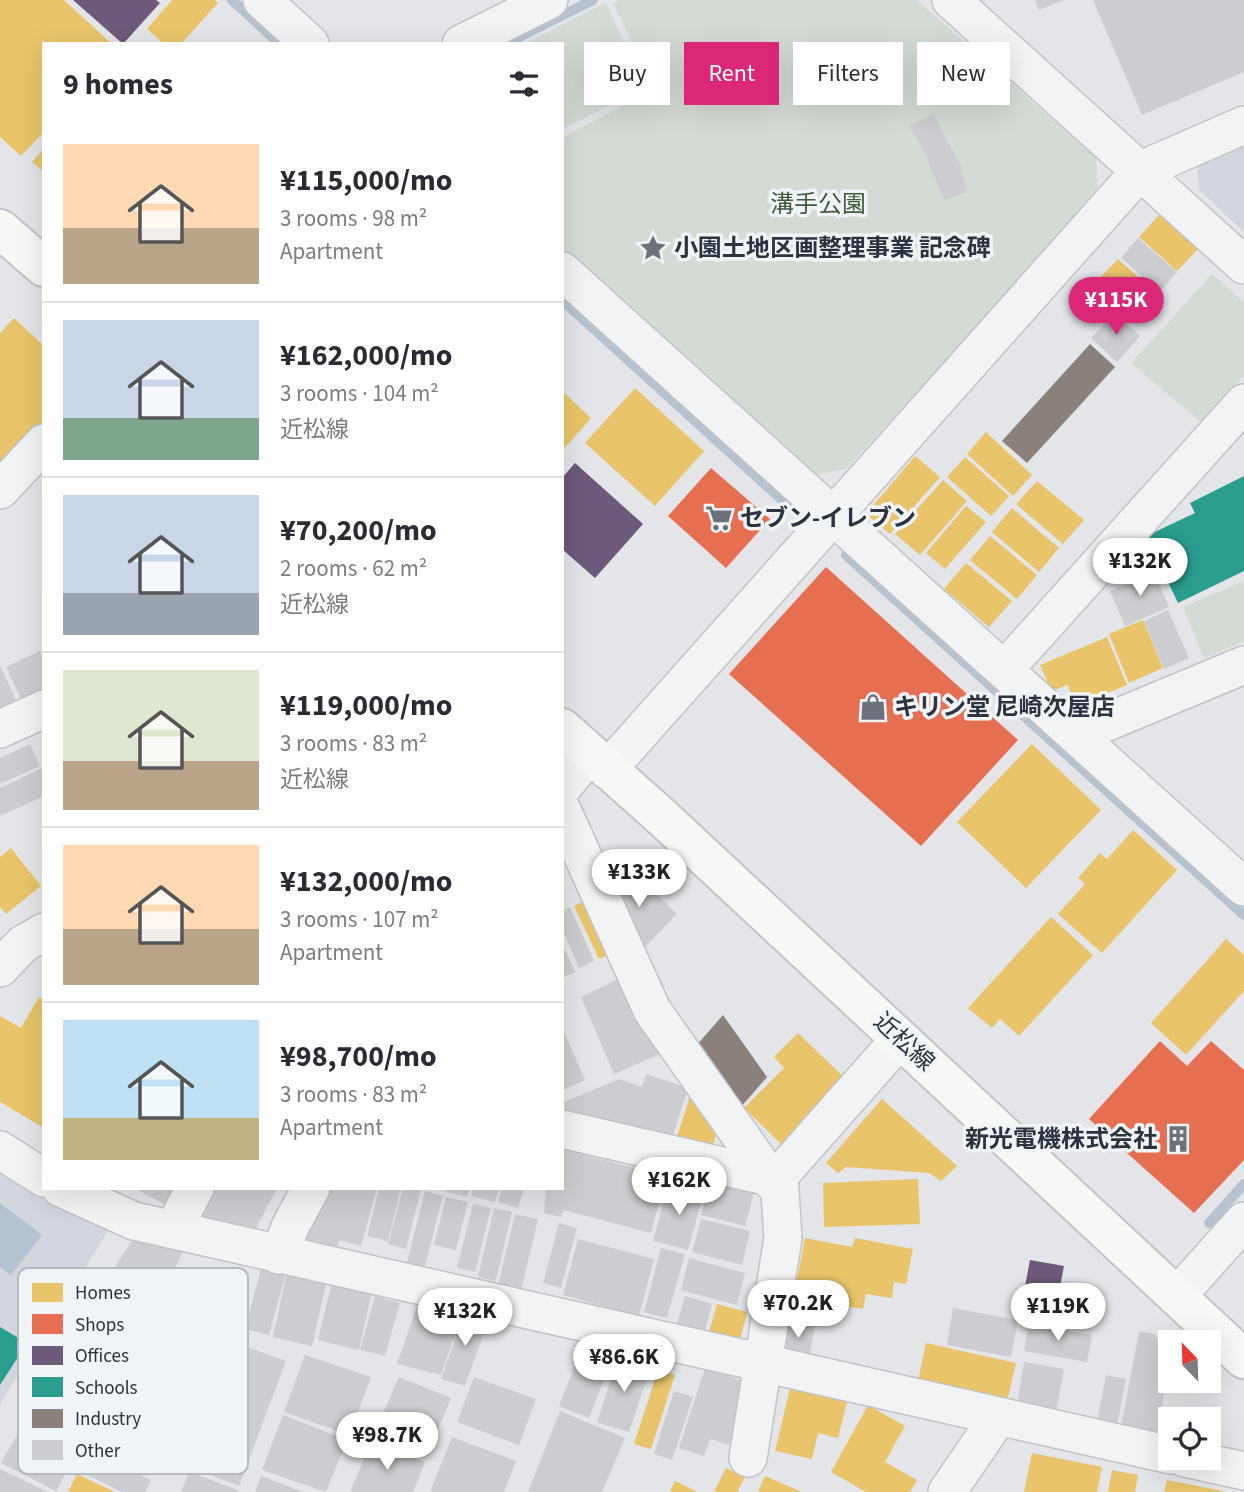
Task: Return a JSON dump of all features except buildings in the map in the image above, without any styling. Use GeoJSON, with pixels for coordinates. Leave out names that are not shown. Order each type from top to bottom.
{"type":"FeatureCollection","features":[{"type":"Feature","properties":{"kind":"street"},"geometry":{"type":"LineString","coordinates":[[262,0],[308,42]]}},
{"type":"Feature","properties":{"kind":"street"},"geometry":{"type":"LineString","coordinates":[[465,42],[549,0]]}},
{"type":"Feature","properties":{"kind":"street"},"geometry":{"type":"LineString","coordinates":[[951,0],[1244,265]]}},
{"type":"Feature","properties":{"kind":"street"},"geometry":{"type":"LineString","coordinates":[[748,1458],[783,1238],[775,1185],[652,1010],[575,781],[832,515],[1141,170],[1244,125]]}},
{"type":"Feature","properties":{"kind":"street"},"geometry":{"type":"LineString","coordinates":[[0,229],[42,265]]}},
{"type":"Feature","properties":{"kind":"street"},"geometry":{"type":"LineString","coordinates":[[564,273],[1076,735],[1240,877]]}},
{"type":"Feature","properties":{"kind":"street"},"geometry":{"type":"LineString","coordinates":[[1004,670],[1244,402]]}},
{"type":"Feature","properties":{"kind":"street"},"geometry":{"type":"LineString","coordinates":[[0,490],[42,445]]}},
{"type":"Feature","properties":{"kind":"street"},"geometry":{"type":"LineString","coordinates":[[1076,735],[1244,665]]}},
{"type":"Feature","properties":{"kind":"street"},"geometry":{"type":"LineString","coordinates":[[0,729],[42,710]]}},
{"type":"Feature","properties":{"kind":"street","name":"近松線"},"geometry":{"type":"LineString","coordinates":[[564,736],[575,781],[664,819],[1244,1359]]}},
{"type":"Feature","properties":{"kind":"street"},"geometry":{"type":"LineString","coordinates":[[0,968],[23,944],[42,933]]}},
{"type":"Feature","properties":{"kind":"street"},"geometry":{"type":"LineString","coordinates":[[775,1185],[779,1176],[900,1039]]}},
{"type":"Feature","properties":{"kind":"street"},"geometry":{"type":"LineString","coordinates":[[564,1130],[775,1185]]}},
{"type":"Feature","properties":{"kind":"street"},"geometry":{"type":"LineString","coordinates":[[0,1150],[42,1177]]}},
{"type":"Feature","properties":{"kind":"street"},"geometry":{"type":"LineString","coordinates":[[65,1190],[134,1221],[1158,1452]]}},
{"type":"Feature","properties":{"kind":"street"},"geometry":{"type":"LineString","coordinates":[[173,1230],[194,1190]]}},
{"type":"Feature","properties":{"kind":"street"},"geometry":{"type":"LineString","coordinates":[[279,1255],[310,1190]]}},
{"type":"Feature","properties":{"kind":"street"},"geometry":{"type":"LineString","coordinates":[[1177,1296],[1244,1221]]}},
{"type":"Feature","properties":{"kind":"street"},"geometry":{"type":"LineString","coordinates":[[947,1492],[999,1416]]}},
{"type":"Feature","properties":{"kind":"street"},"geometry":{"type":"LineString","coordinates":[[1221,1466],[1244,1471]]}},
{"type":"Feature","properties":{"kind":"shaded area"},"geometry":{"type":"Polygon","coordinates":[[[1244,143],[1244,232],[1199,190],[1197,164],[1244,143]]]}},
{"type":"Feature","properties":{"kind":"shaded area"},"geometry":{"type":"Polygon","coordinates":[[[0,1163],[42,1187],[42,1190],[48,1190],[111,1226],[85,1268],[18,1268],[18,1375],[0,1404],[0,1163]]]}},
{"type":"Feature","properties":{"kind":"green space","name":"溝手公園"},"geometry":{"type":"Polygon","coordinates":[[[619,0],[917,0],[965,42],[917,42],[917,105],[1010,105],[1010,82],[1096,158],[1098,193],[846,469],[807,477],[564,257],[564,137],[625,105],[670,105],[670,42],[632,42],[613,3],[619,0]]]}},
{"type":"Feature","properties":{"kind":"green space"},"geometry":{"type":"Polygon","coordinates":[[[606,3],[624,42],[584,42],[584,105],[609,105],[564,129],[564,42],[528,42],[606,3]]]}},
{"type":"Feature","properties":{"kind":"green space"},"geometry":{"type":"Polygon","coordinates":[[[1212,274],[1244,302],[1244,375],[1202,423],[1131,363],[1212,274]]]}},
{"type":"Feature","properties":{"kind":"green space"},"geometry":{"type":"Polygon","coordinates":[[[1244,581],[1244,641],[1204,658],[1183,607],[1244,581]]]}},
{"type":"Feature","properties":{"kind":"water"},"geometry":{"type":"Polygon","coordinates":[[[0,1203],[42,1235],[11,1275],[0,1267],[0,1203]]]}},
{"type":"Feature","properties":{"kind":"waterway"},"geometry":{"type":"LineString","coordinates":[[232,0],[278,42]]}},
{"type":"Feature","properties":{"kind":"waterway"},"geometry":{"type":"LineString","coordinates":[[509,42],[593,0]]}},
{"type":"Feature","properties":{"kind":"waterway"},"geometry":{"type":"LineString","coordinates":[[564,302],[790,507]]}},
{"type":"Feature","properties":{"kind":"waterway"},"geometry":{"type":"LineString","coordinates":[[846,555],[1244,915]]}},
{"type":"Feature","properties":{"kind":"waterway"},"geometry":{"type":"LineString","coordinates":[[1209,1223],[1244,1184]]}},
{"type":"Feature","properties":{"kind":"place","name":"小園土地区画整理事業 記念碑"},"geometry":{"type":"Point","coordinates":[653,248]}},
{"type":"Feature","properties":{"kind":"place","name":"セブン-イレブン"},"geometry":{"type":"Point","coordinates":[719,518]}},
{"type":"Feature","properties":{"kind":"place","name":"キリン堂 尼崎次屋店"},"geometry":{"type":"Point","coordinates":[873,707]}},
{"type":"Feature","properties":{"kind":"place","name":"新光電機株式会社"},"geometry":{"type":"Point","coordinates":[1178,1139]}}]}
